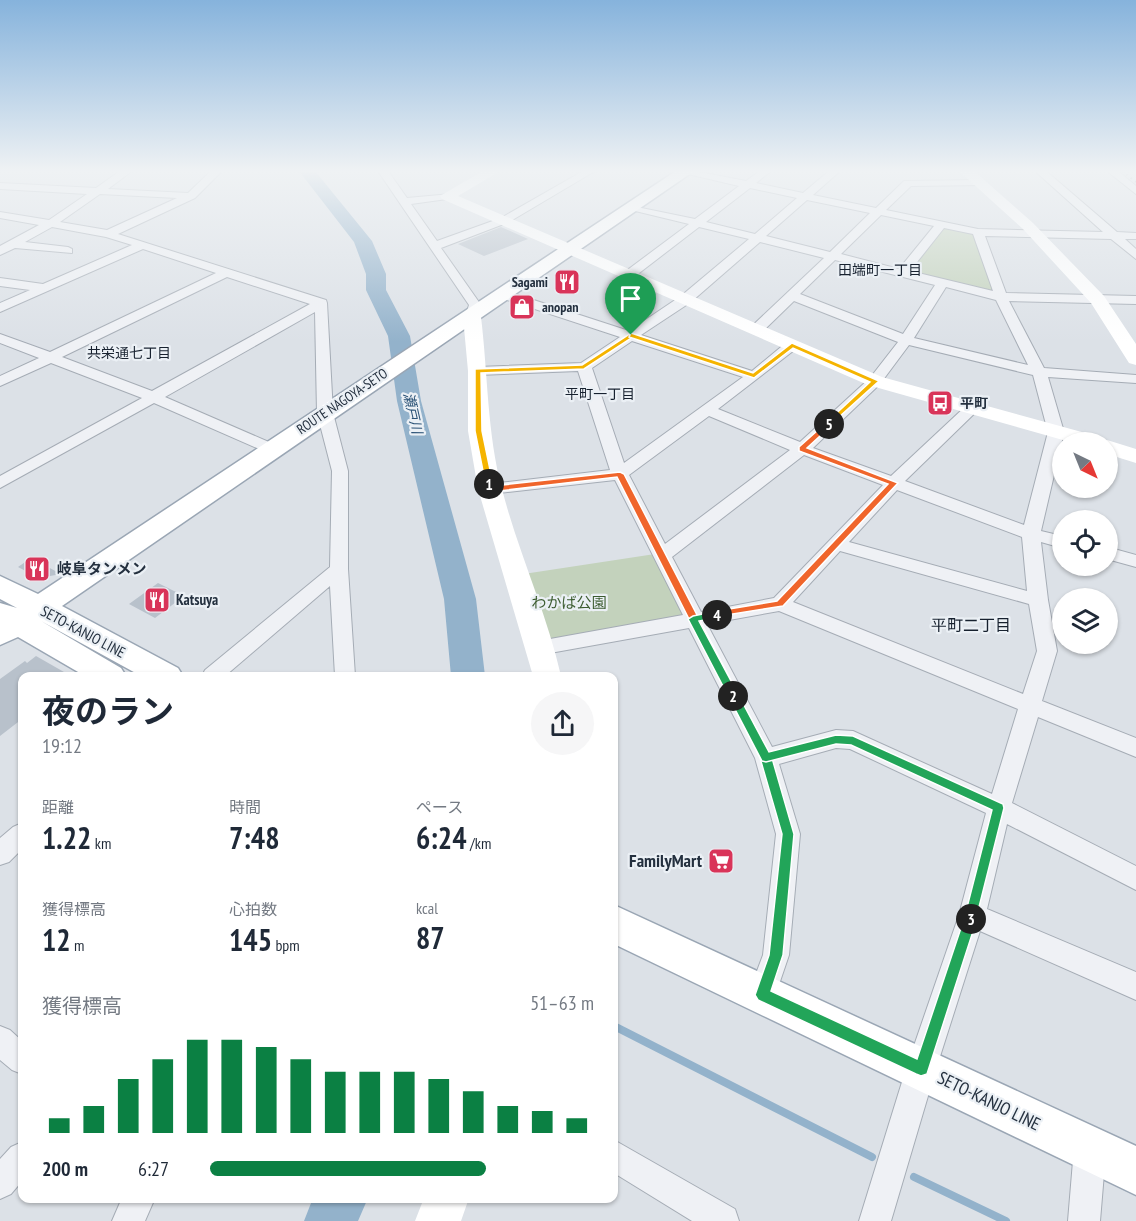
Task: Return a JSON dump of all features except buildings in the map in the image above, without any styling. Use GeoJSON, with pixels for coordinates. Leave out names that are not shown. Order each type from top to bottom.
{"type":"FeatureCollection","features":[{"type":"Feature","properties":{"kind":"main road","name":"ROUTE NAGOYA-SETO"},"geometry":{"type":"LineString","coordinates":[[14,620],[601,228]]}},
{"type":"Feature","properties":{"kind":"main road","name":"SETO-KANJO LINE"},"geometry":{"type":"LineString","coordinates":[[0,586],[14,620],[103,672]]}},
{"type":"Feature","properties":{"kind":"main road","name":"SETO-KANJO LINE"},"geometry":{"type":"LineString","coordinates":[[14,620],[156,672]]}},
{"type":"Feature","properties":{"kind":"main road","name":"SETO-KANJO LINE"},"geometry":{"type":"LineString","coordinates":[[618,926],[1136,1171]]}},
{"type":"Feature","properties":{"kind":"street"},"geometry":{"type":"LineString","coordinates":[[0,251],[43,228]]}},
{"type":"Feature","properties":{"kind":"street"},"geometry":{"type":"LineString","coordinates":[[77,228],[108,234],[321,303]]}},
{"type":"Feature","properties":{"kind":"street"},"geometry":{"type":"LineString","coordinates":[[108,234],[121,228]]}},
{"type":"Feature","properties":{"kind":"street"},"geometry":{"type":"LineString","coordinates":[[423,228],[476,305],[463,321],[478,371],[478,431],[490,489],[546,672]]}},
{"type":"Feature","properties":{"kind":"street"},"geometry":{"type":"LineString","coordinates":[[435,246],[484,228]]}},
{"type":"Feature","properties":{"kind":"street"},"geometry":{"type":"LineString","coordinates":[[525,228],[875,381],[1056,432]]}},
{"type":"Feature","properties":{"kind":"street"},"geometry":{"type":"LineString","coordinates":[[630,274],[689,228]]}},
{"type":"Feature","properties":{"kind":"street"},"geometry":{"type":"LineString","coordinates":[[721,228],[1001,297],[1136,300]]}},
{"type":"Feature","properties":{"kind":"street"},"geometry":{"type":"LineString","coordinates":[[478,371],[584,367],[686,298],[769,228]]}},
{"type":"Feature","properties":{"kind":"street"},"geometry":{"type":"LineString","coordinates":[[756,329],[793,296],[861,228]]}},
{"type":"Feature","properties":{"kind":"street"},"geometry":{"type":"LineString","coordinates":[[902,273],[939,228]]}},
{"type":"Feature","properties":{"kind":"street"},"geometry":{"type":"LineString","coordinates":[[957,228],[978,232],[1037,235],[1136,236]]}},
{"type":"Feature","properties":{"kind":"street"},"geometry":{"type":"LineString","coordinates":[[1029,228],[1098,300],[1136,359]]}},
{"type":"Feature","properties":{"kind":"street"},"geometry":{"type":"LineString","coordinates":[[1107,228],[1136,255]]}},
{"type":"Feature","properties":{"kind":"street"},"geometry":{"type":"LineString","coordinates":[[978,232],[1001,297],[1039,372],[1056,432]]}},
{"type":"Feature","properties":{"kind":"street"},"geometry":{"type":"LineString","coordinates":[[0,242],[68,250]]}},
{"type":"Feature","properties":{"kind":"street"},"geometry":{"type":"LineString","coordinates":[[0,308],[140,246]]}},
{"type":"Feature","properties":{"kind":"street"},"geometry":{"type":"LineString","coordinates":[[0,382],[225,273]]}},
{"type":"Feature","properties":{"kind":"street"},"geometry":{"type":"LineString","coordinates":[[0,282],[44,288]]}},
{"type":"Feature","properties":{"kind":"street"},"geometry":{"type":"LineString","coordinates":[[662,555],[802,449],[875,381],[906,340],[942,283]]}},
{"type":"Feature","properties":{"kind":"street"},"geometry":{"type":"LineString","coordinates":[[502,294],[754,376]]}},
{"type":"Feature","properties":{"kind":"street"},"geometry":{"type":"LineString","coordinates":[[793,296],[906,340],[1039,372],[1136,379]]}},
{"type":"Feature","properties":{"kind":"street"},"geometry":{"type":"LineString","coordinates":[[0,483],[151,396],[321,303]]}},
{"type":"Feature","properties":{"kind":"street"},"geometry":{"type":"LineString","coordinates":[[321,303],[340,471],[339,568],[345,672]]}},
{"type":"Feature","properties":{"kind":"street"},"geometry":{"type":"LineString","coordinates":[[0,338],[151,396],[272,449]]}},
{"type":"Feature","properties":{"kind":"street"},"geometry":{"type":"LineString","coordinates":[[490,489],[620,474],[754,376],[792,345]]}},
{"type":"Feature","properties":{"kind":"street"},"geometry":{"type":"LineString","coordinates":[[584,367],[620,474],[766,758],[788,834],[776,955],[762,995]]}},
{"type":"Feature","properties":{"kind":"street"},"geometry":{"type":"LineString","coordinates":[[780,604],[834,544],[972,408]]}},
{"type":"Feature","properties":{"kind":"street"},"geometry":{"type":"LineString","coordinates":[[707,410],[802,449],[1031,534],[1052,539]]}},
{"type":"Feature","properties":{"kind":"street"},"geometry":{"type":"LineString","coordinates":[[875,1221],[921,1069],[972,915],[999,808],[1047,651],[1038,600],[1031,534],[1052,448]]}},
{"type":"Feature","properties":{"kind":"street"},"geometry":{"type":"LineString","coordinates":[[1118,450],[1136,456]]}},
{"type":"Feature","properties":{"kind":"street"},"geometry":{"type":"LineString","coordinates":[[834,544],[1038,600]]}},
{"type":"Feature","properties":{"kind":"street"},"geometry":{"type":"LineString","coordinates":[[1118,556],[1136,561]]}},
{"type":"Feature","properties":{"kind":"street"},"geometry":{"type":"LineString","coordinates":[[217,672],[339,568]]}},
{"type":"Feature","properties":{"kind":"street"},"geometry":{"type":"LineString","coordinates":[[539,648],[780,604],[1136,748]]}},
{"type":"Feature","properties":{"kind":"street"},"geometry":{"type":"LineString","coordinates":[[766,758],[836,739],[853,740],[999,808],[1136,879]]}},
{"type":"Feature","properties":{"kind":"street"},"geometry":{"type":"LineString","coordinates":[[0,854],[18,838]]}},
{"type":"Feature","properties":{"kind":"street"},"geometry":{"type":"LineString","coordinates":[[972,915],[1136,986]]}},
{"type":"Feature","properties":{"kind":"street"},"geometry":{"type":"LineString","coordinates":[[0,1040],[18,1056]]}},
{"type":"Feature","properties":{"kind":"street"},"geometry":{"type":"LineString","coordinates":[[1084,1221],[1090,1149]]}},
{"type":"Feature","properties":{"kind":"street"},"geometry":{"type":"LineString","coordinates":[[618,1158],[723,1221]]}},
{"type":"Feature","properties":{"kind":"street"},"geometry":{"type":"LineString","coordinates":[[0,1183],[18,1163]]}},
{"type":"Feature","properties":{"kind":"street"},"geometry":{"type":"LineString","coordinates":[[128,1221],[137,1203]]}},
{"type":"Feature","properties":{"kind":"street"},"geometry":{"type":"LineString","coordinates":[[438,1221],[445,1203]]}},
{"type":"Feature","properties":{"kind":"green space"},"geometry":{"type":"Polygon","coordinates":[[[944,228],[974,233],[997,294],[908,272],[944,228]]]}},
{"type":"Feature","properties":{"kind":"green space","name":"わかば公園"},"geometry":{"type":"Polygon","coordinates":[[[655,554],[686,617],[542,643],[517,575],[655,554]]]}},
{"type":"Feature","properties":{"kind":"waterway","name":"瀬戸川"},"geometry":{"type":"LineString","coordinates":[[353,228],[363,241],[376,274],[376,290],[399,336],[409,401],[460,599],[468,672]]}},
{"type":"Feature","properties":{"kind":"waterway"},"geometry":{"type":"LineString","coordinates":[[618,1028],[872,1157]]}},
{"type":"Feature","properties":{"kind":"waterway"},"geometry":{"type":"LineString","coordinates":[[914,1177],[1006,1221]]}},
{"type":"Feature","properties":{"kind":"waterway","name":"瀬戸川"},"geometry":{"type":"LineString","coordinates":[[330,1221],[339,1203]]}},
{"type":"Feature","properties":{"kind":"place","name":"Sagami"},"geometry":{"type":"Point","coordinates":[567,282]}},
{"type":"Feature","properties":{"kind":"place","name":"anopan"},"geometry":{"type":"Point","coordinates":[522,307]}},
{"type":"Feature","properties":{"kind":"place","name":"平町"},"geometry":{"type":"Point","coordinates":[940,403]}},
{"type":"Feature","properties":{"kind":"place","name":"岐阜タンメン"},"geometry":{"type":"Point","coordinates":[37,569]}},
{"type":"Feature","properties":{"kind":"place","name":"Katsuya"},"geometry":{"type":"Point","coordinates":[157,600]}},
{"type":"Feature","properties":{"kind":"place","name":"FamilyMart"},"geometry":{"type":"Point","coordinates":[721,861]}},
{"type":"Feature","properties":{"kind":"district","name":"田端町一丁目"},"geometry":{"type":"Point","coordinates":[880,270]}},
{"type":"Feature","properties":{"kind":"district","name":"共栄通七丁目"},"geometry":{"type":"Point","coordinates":[129,353]}},
{"type":"Feature","properties":{"kind":"district","name":"平町一丁目"},"geometry":{"type":"Point","coordinates":[600,394]}},
{"type":"Feature","properties":{"kind":"district","name":"平町二丁目"},"geometry":{"type":"Point","coordinates":[971,625]}},
{"type":"Feature","properties":{"kind":"route"},"geometry":{"type":"LineString","coordinates":[[631,335],[584,367],[478,371],[478,431],[490,489],[620,474],[693,619],[766,758],[788,834],[776,955],[762,995],[921,1069],[972,915],[999,808],[853,740],[836,739],[766,758],[729,688],[693,619],[780,604],[834,544],[894,483],[802,449],[875,381],[792,345],[754,376],[631,335]]}}]}
